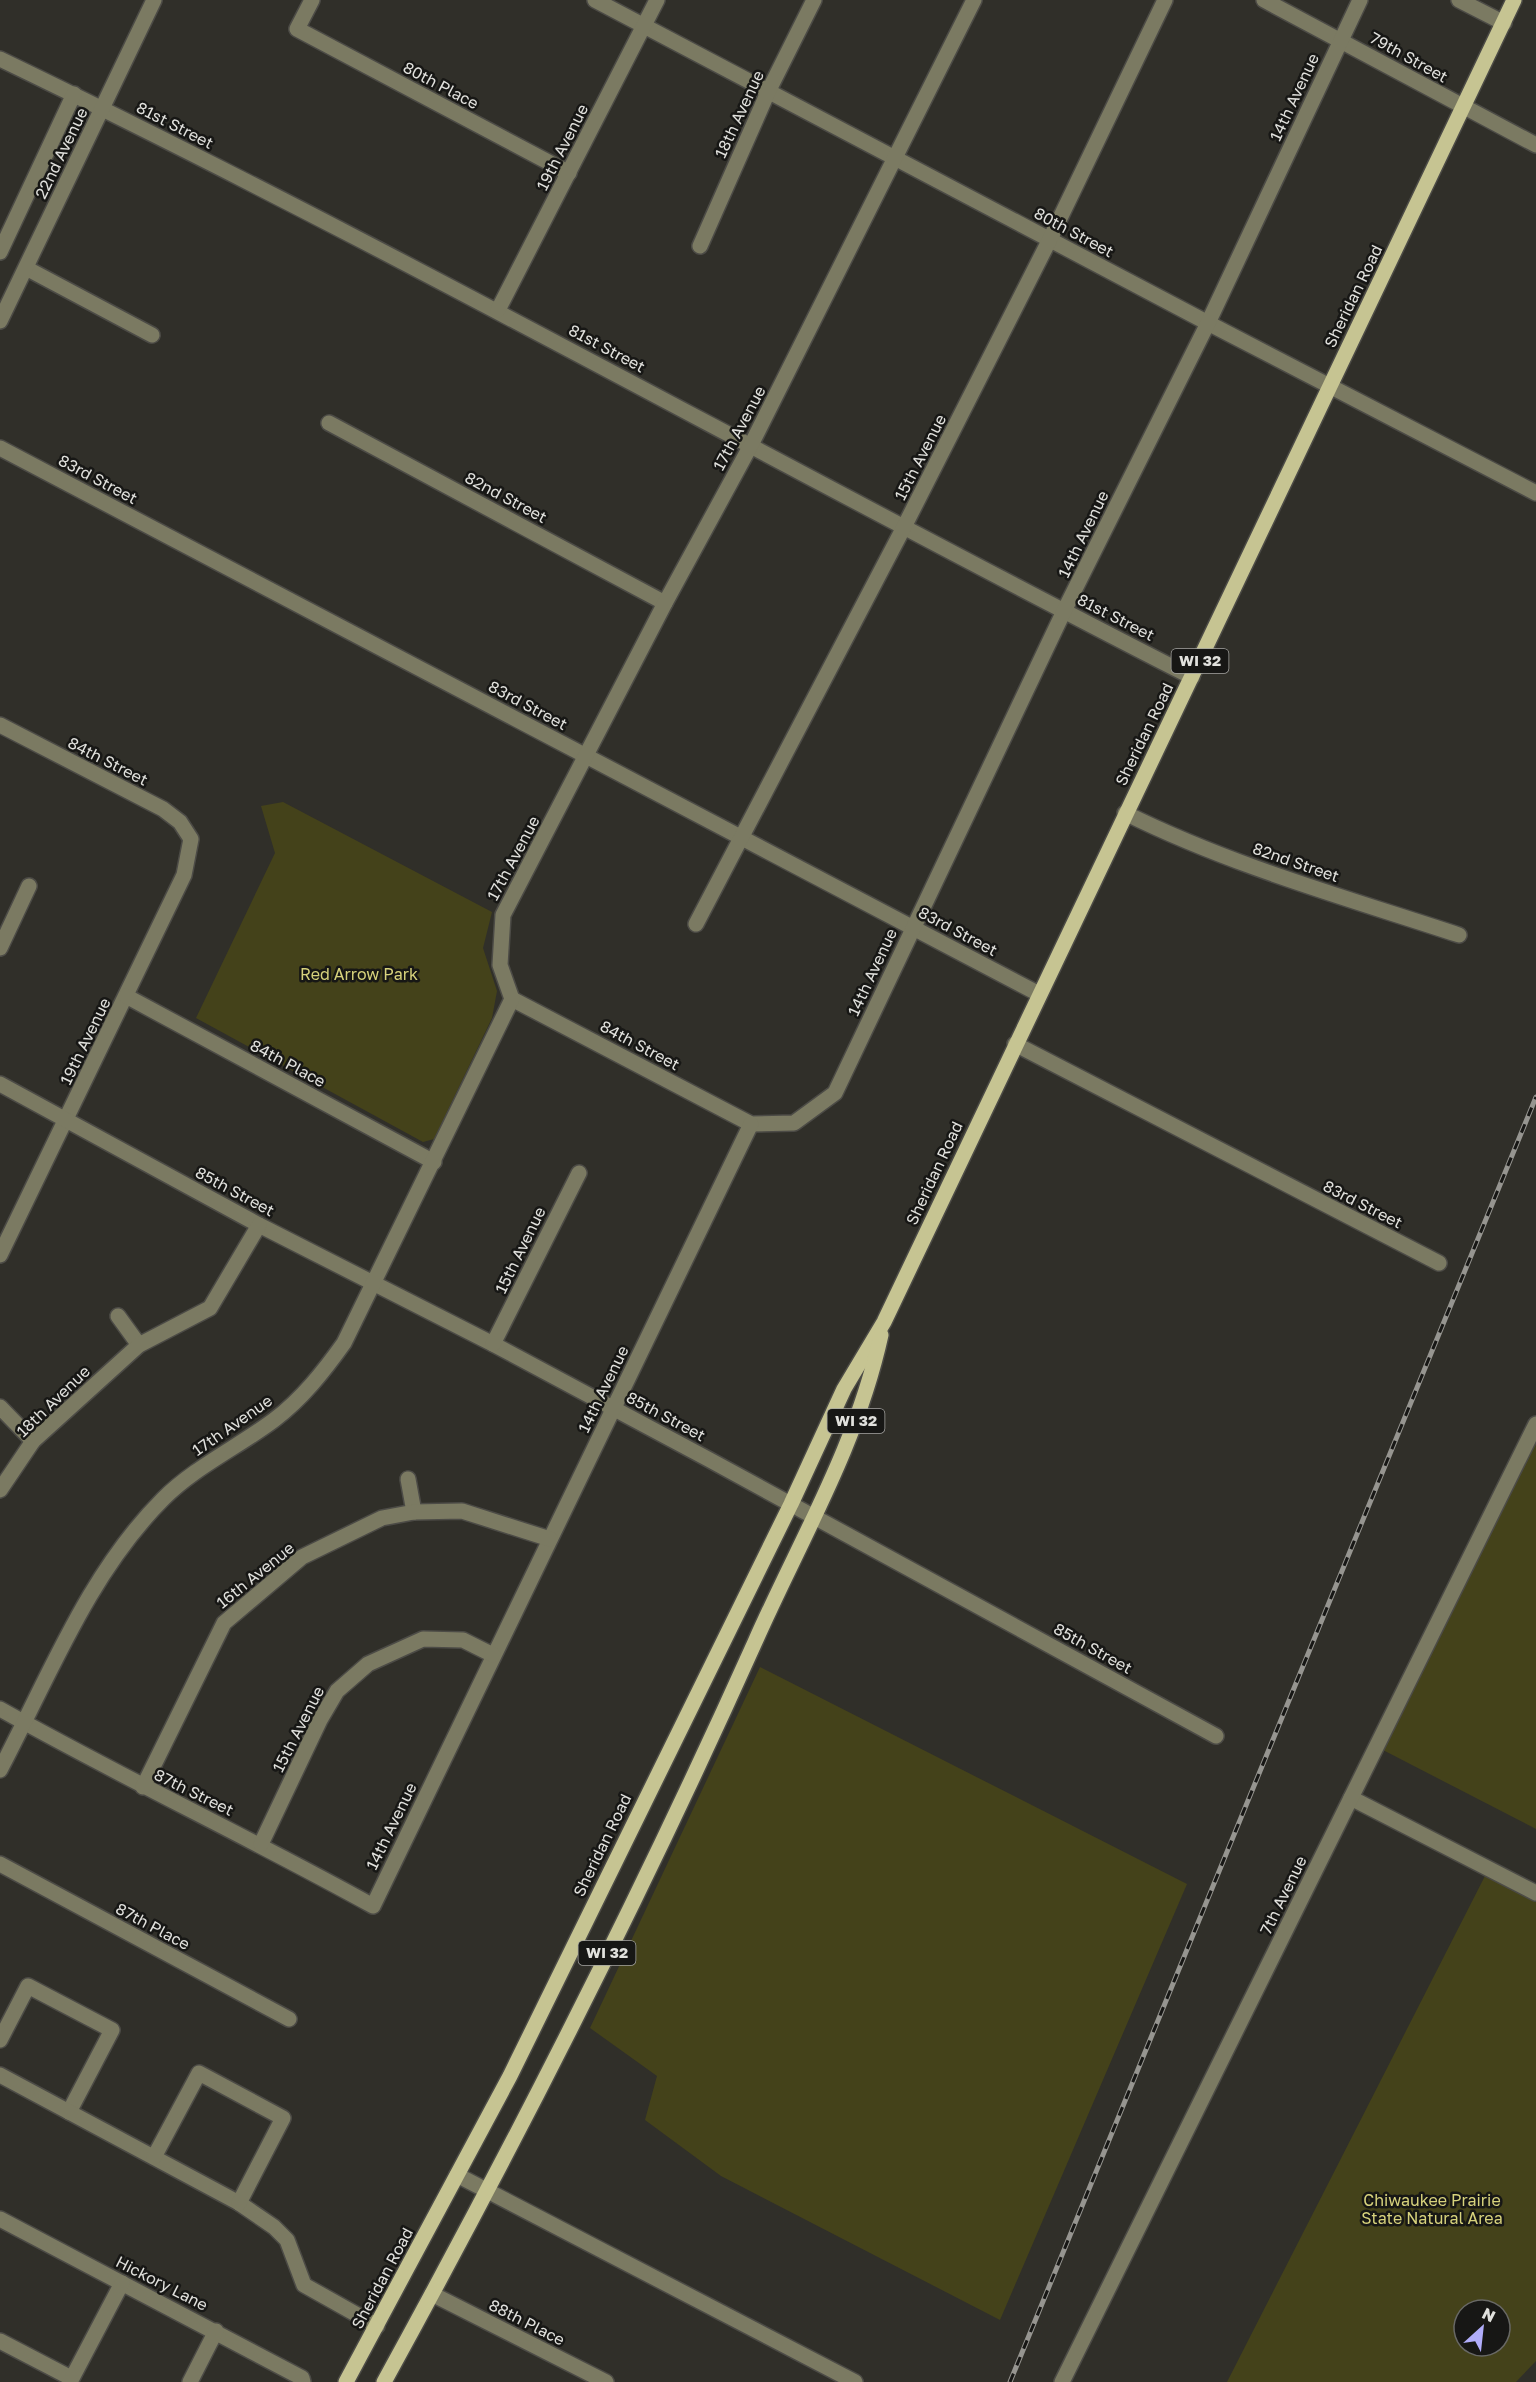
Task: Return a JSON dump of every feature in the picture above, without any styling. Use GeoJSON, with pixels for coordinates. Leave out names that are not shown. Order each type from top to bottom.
{"type":"FeatureCollection","features":[{"type":"Feature","properties":{"kind":"main road","name":"Sheridan Road"},"geometry":{"type":"LineString","coordinates":[[346,2382],[510,2076],[791,1504],[844,1389],[884,1322],[1514,0]]}},
{"type":"Feature","properties":{"kind":"main road","name":"Sheridan Road"},"geometry":{"type":"LineString","coordinates":[[384,2382],[541,2089],[640,1888],[758,1634],[816,1518],[839,1466],[872,1376],[884,1322]]}},
{"type":"Feature","properties":{"kind":"street","name":"22nd Avenue"},"geometry":{"type":"LineString","coordinates":[[0,321],[154,0]]}},
{"type":"Feature","properties":{"kind":"street","name":"80th Place"},"geometry":{"type":"LineString","coordinates":[[312,0],[297,29],[569,173]]}},
{"type":"Feature","properties":{"kind":"street","name":"80th Street"},"geometry":{"type":"LineString","coordinates":[[595,0],[1536,493]]}},
{"type":"Feature","properties":{"kind":"street","name":"19th Avenue"},"geometry":{"type":"LineString","coordinates":[[498,310],[657,0]]}},
{"type":"Feature","properties":{"kind":"street","name":"18th Avenue"},"geometry":{"type":"LineString","coordinates":[[700,246],[708,222],[768,92],[814,0]]}},
{"type":"Feature","properties":{"kind":"street","name":"17th Avenue"},"geometry":{"type":"LineString","coordinates":[[0,1770],[92,1590],[118,1550],[164,1498],[276,1419],[319,1378],[344,1343],[512,999],[500,965],[502,915],[587,757],[665,603],[751,445],[974,0]]}},
{"type":"Feature","properties":{"kind":"street","name":"15th Avenue"},"geometry":{"type":"LineString","coordinates":[[696,924],[904,527],[1050,239],[1165,0]]}},
{"type":"Feature","properties":{"kind":"street","name":"79th Street"},"geometry":{"type":"LineString","coordinates":[[1264,0],[1536,145]]}},
{"type":"Feature","properties":{"kind":"street","name":"14th Avenue"},"geometry":{"type":"LineString","coordinates":[[373,1906],[751,1124],[794,1123],[835,1093],[1064,611],[1208,323],[1360,0]]}},
{"type":"Feature","properties":{"kind":"street"},"geometry":{"type":"LineString","coordinates":[[1459,0],[1503,23]]}},
{"type":"Feature","properties":{"kind":"street","name":"81st Street"},"geometry":{"type":"LineString","coordinates":[[0,59],[103,108],[498,310],[904,527],[1192,677]]}},
{"type":"Feature","properties":{"kind":"street"},"geometry":{"type":"LineString","coordinates":[[0,252],[74,94]]}},
{"type":"Feature","properties":{"kind":"street"},"geometry":{"type":"LineString","coordinates":[[26,268],[152,334]]}},
{"type":"Feature","properties":{"kind":"street","name":"82nd Street"},"geometry":{"type":"LineString","coordinates":[[329,423],[665,603]]}},
{"type":"Feature","properties":{"kind":"street","name":"83rd Street"},"geometry":{"type":"LineString","coordinates":[[0,448],[1039,994]]}},
{"type":"Feature","properties":{"kind":"street","name":"84th Street"},"geometry":{"type":"LineString","coordinates":[[0,725],[163,809],[180,822],[191,839]]}},
{"type":"Feature","properties":{"kind":"street","name":"82nd Street"},"geometry":{"type":"LineString","coordinates":[[1125,813],[1180,840],[1251,867],[1460,936]]}},
{"type":"Feature","properties":{"kind":"street","name":"19th Avenue"},"geometry":{"type":"LineString","coordinates":[[0,1255],[184,875],[191,839]]}},
{"type":"Feature","properties":{"kind":"street"},"geometry":{"type":"LineString","coordinates":[[0,948],[29,886]]}},
{"type":"Feature","properties":{"kind":"street","name":"84th Place"},"geometry":{"type":"LineString","coordinates":[[126,996],[434,1162]]}},
{"type":"Feature","properties":{"kind":"street","name":"84th Street"},"geometry":{"type":"LineString","coordinates":[[512,999],[751,1124]]}},
{"type":"Feature","properties":{"kind":"street","name":"83rd Street"},"geometry":{"type":"LineString","coordinates":[[1015,1044],[1439,1263]]}},
{"type":"Feature","properties":{"kind":"street","name":"85th Street"},"geometry":{"type":"LineString","coordinates":[[0,1084],[260,1225],[374,1282],[613,1408],[1216,1736]]}},
{"type":"Feature","properties":{"kind":"street","name":"15th Avenue"},"geometry":{"type":"LineString","coordinates":[[493,1344],[579,1173]]}},
{"type":"Feature","properties":{"kind":"street","name":"18th Avenue"},"geometry":{"type":"LineString","coordinates":[[0,1490],[33,1441],[139,1345],[210,1308],[260,1225]]}},
{"type":"Feature","properties":{"kind":"street"},"geometry":{"type":"LineString","coordinates":[[117,1316],[139,1345]]}},
{"type":"Feature","properties":{"kind":"street"},"geometry":{"type":"LineString","coordinates":[[0,1407],[33,1441]]}},
{"type":"Feature","properties":{"kind":"street","name":"7th Avenue"},"geometry":{"type":"LineString","coordinates":[[1062,2382],[1536,1424]]}},
{"type":"Feature","properties":{"kind":"street"},"geometry":{"type":"LineString","coordinates":[[408,1479],[414,1512]]}},
{"type":"Feature","properties":{"kind":"street","name":"16th Avenue"},"geometry":{"type":"LineString","coordinates":[[143,1788],[224,1623],[302,1557],[382,1518],[414,1512],[462,1511],[550,1539]]}},
{"type":"Feature","properties":{"kind":"street","name":"15th Avenue"},"geometry":{"type":"LineString","coordinates":[[261,1844],[320,1720],[337,1691],[368,1664],[423,1639],[463,1640],[493,1655]]}},
{"type":"Feature","properties":{"kind":"street","name":"87th Street"},"geometry":{"type":"LineString","coordinates":[[0,1710],[143,1788],[261,1844],[373,1906]]}},
{"type":"Feature","properties":{"kind":"street"},"geometry":{"type":"LineString","coordinates":[[1351,1798],[1536,1893]]}},
{"type":"Feature","properties":{"kind":"street","name":"87th Place"},"geometry":{"type":"LineString","coordinates":[[0,1864],[289,2019]]}},
{"type":"Feature","properties":{"kind":"street"},"geometry":{"type":"LineString","coordinates":[[0,2040],[28,1986],[112,2030],[69,2112]]}},
{"type":"Feature","properties":{"kind":"street"},"geometry":{"type":"LineString","coordinates":[[154,2157],[199,2073],[272,2112],[283,2118],[239,2203]]}},
{"type":"Feature","properties":{"kind":"street"},"geometry":{"type":"LineString","coordinates":[[0,2074],[239,2203],[274,2226],[287,2240],[304,2285],[377,2326]]}},
{"type":"Feature","properties":{"kind":"street"},"geometry":{"type":"LineString","coordinates":[[457,2175],[855,2382]]}},
{"type":"Feature","properties":{"kind":"street","name":"Hickory Lane"},"geometry":{"type":"LineString","coordinates":[[0,2219],[216,2331],[302,2378],[303,2382]]}},
{"type":"Feature","properties":{"kind":"street"},"geometry":{"type":"LineString","coordinates":[[0,2341],[71,2380],[122,2283]]}},
{"type":"Feature","properties":{"kind":"street","name":"88th Place"},"geometry":{"type":"LineString","coordinates":[[432,2294],[606,2382]]}},
{"type":"Feature","properties":{"kind":"street"},"geometry":{"type":"LineString","coordinates":[[190,2382],[216,2331]]}},
{"type":"Feature","properties":{"kind":"green space","name":"Red Arrow Park"},"geometry":{"type":"Polygon","coordinates":[[[283,802],[492,912],[483,948],[497,991],[492,1018],[434,1139],[423,1142],[196,1018],[275,853],[261,806],[283,802]]]}},
{"type":"Feature","properties":{"kind":"green space"},"geometry":{"type":"Polygon","coordinates":[[[1536,1432],[1536,1829],[1381,1749],[1536,1432]]]}},
{"type":"Feature","properties":{"kind":"green space"},"geometry":{"type":"Polygon","coordinates":[[[760,1667],[1187,1884],[1000,2320],[721,2176],[645,2120],[657,2076],[590,2028],[760,1667]]]}},
{"type":"Feature","properties":{"kind":"green space","name":"Chiwaukee Prairie State Natural Area"},"geometry":{"type":"Polygon","coordinates":[[[1485,1876],[1536,1902],[1536,2361],[1516,2382],[1227,2382],[1485,1876]]]}},
{"type":"Feature","properties":{"kind":"railway"},"geometry":{"type":"LineString","coordinates":[[1010,2382],[1536,1097]]}}]}
